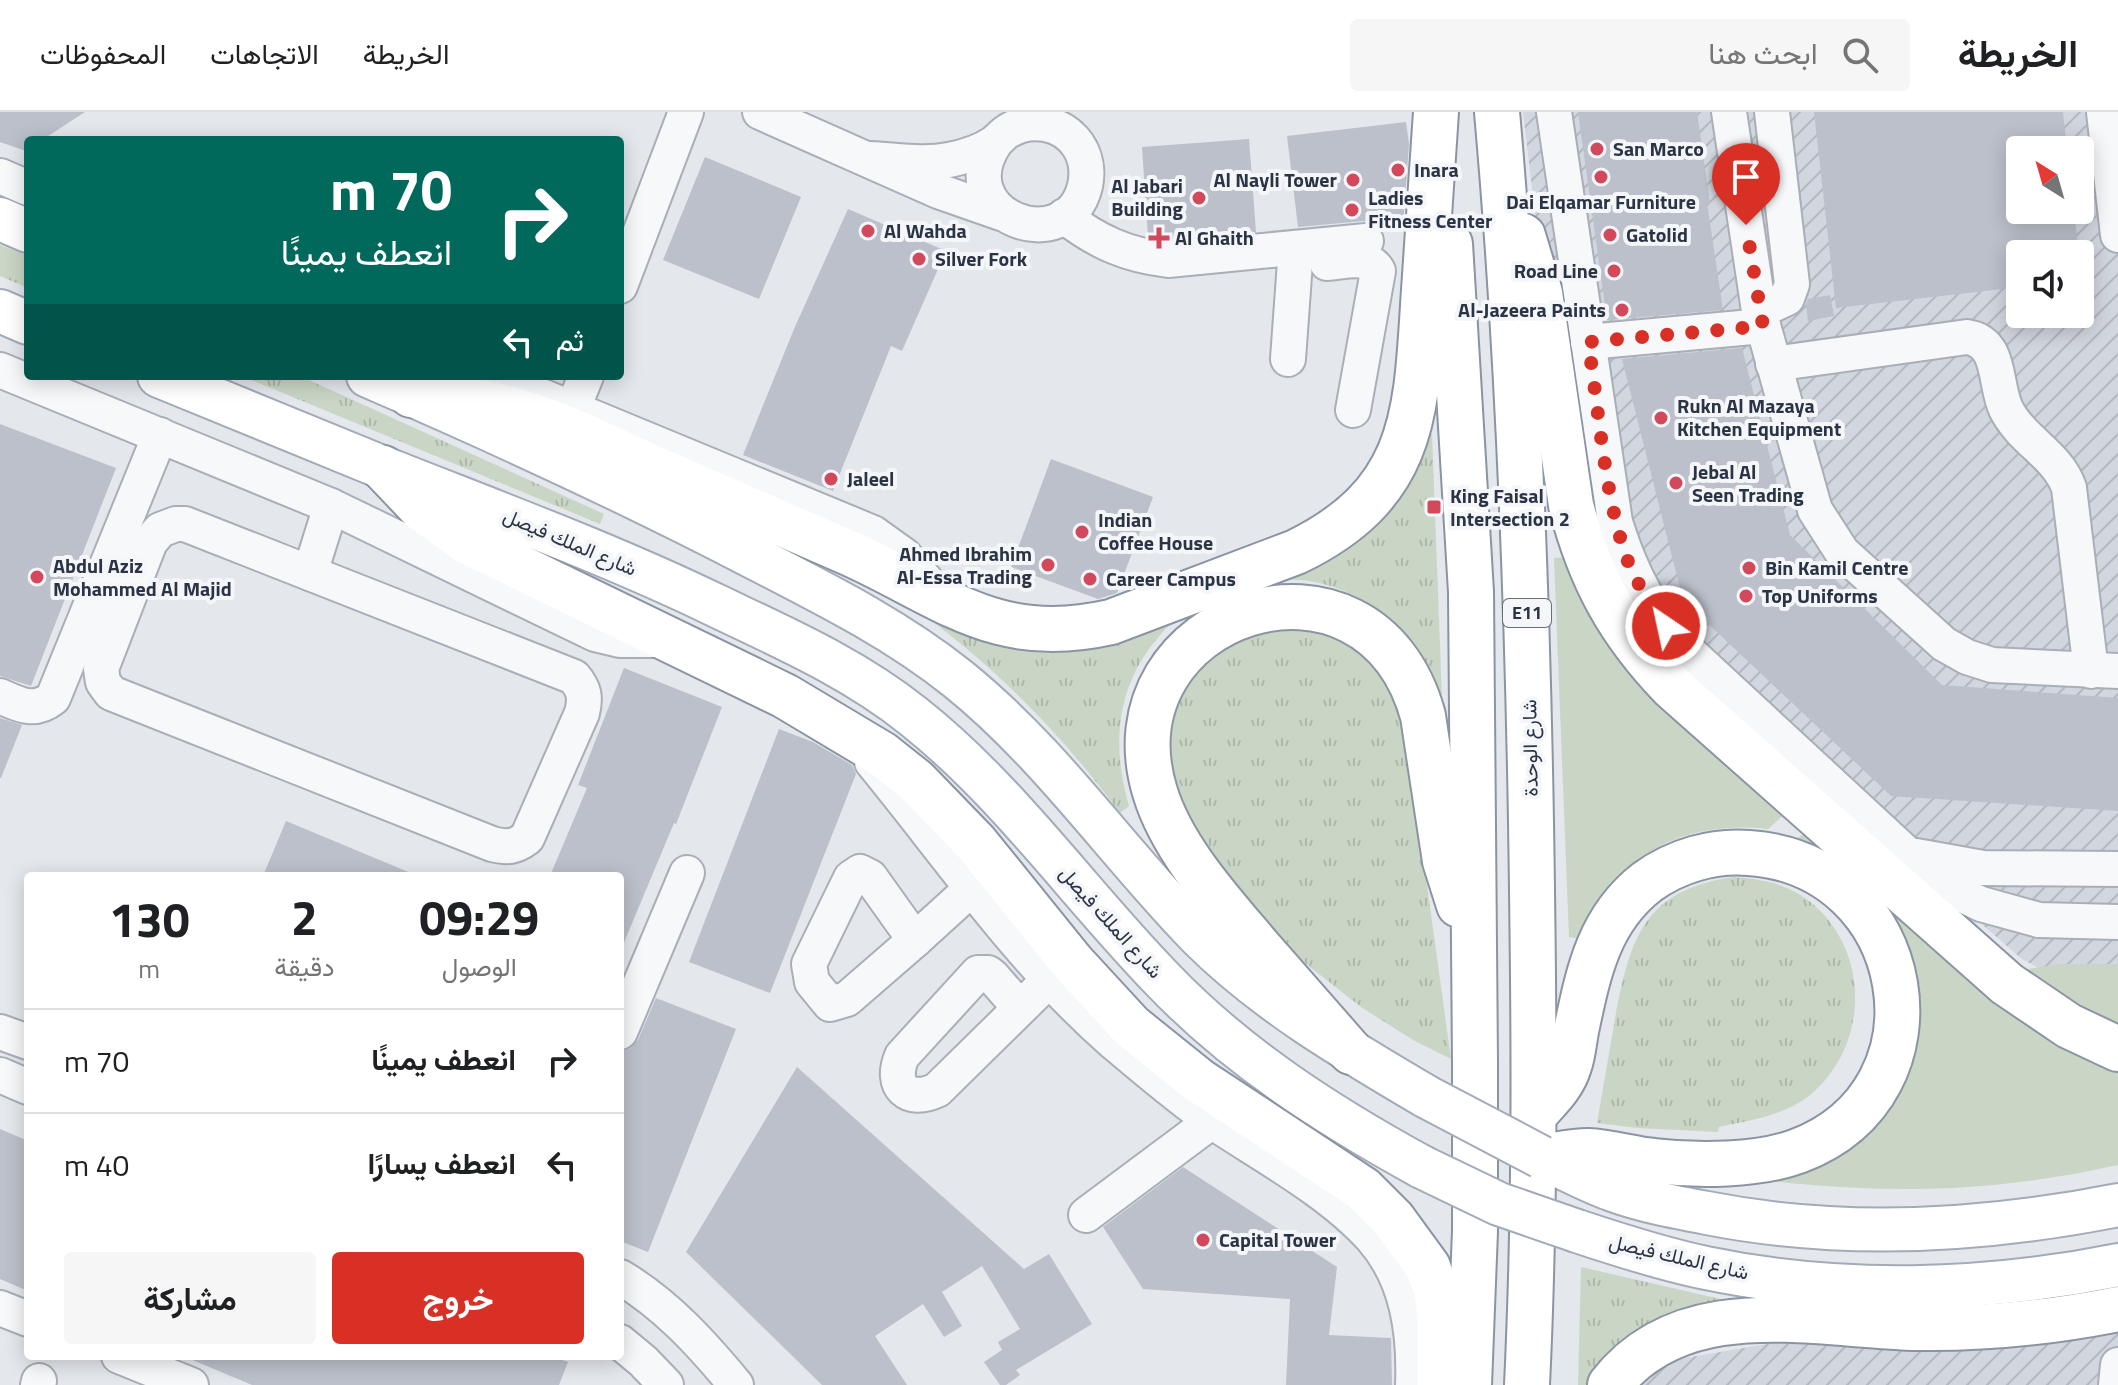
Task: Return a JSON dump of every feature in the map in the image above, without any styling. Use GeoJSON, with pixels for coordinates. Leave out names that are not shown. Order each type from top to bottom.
{"type":"FeatureCollection","features":[{"type":"Feature","properties":{"kind":"highway"},"geometry":{"type":"LineString","coordinates":[[411,395],[441,396],[498,406],[558,426],[846,552],[968,614],[1024,629],[1083,629],[1111,622],[1321,540],[1363,507],[1395,464],[1413,414],[1436,112]]}},
{"type":"Feature","properties":{"kind":"highway"},"geometry":{"type":"LineString","coordinates":[[1442,112],[1471,592],[1475,1215],[1469,1385]]}},
{"type":"Feature","properties":{"kind":"highway","name":"شارع الوحدة"},"geometry":{"type":"LineString","coordinates":[[1497,112],[1527,583],[1534,1115],[1533,1274],[1527,1385]]}},
{"type":"Feature","properties":{"kind":"highway"},"geometry":{"type":"LineString","coordinates":[[1502,169],[1540,293],[1578,535],[1600,591],[1632,642],[1672,687],[2007,984],[2069,1026],[2118,1049]]}},
{"type":"Feature","properties":{"kind":"highway"},"geometry":{"type":"LineString","coordinates":[[383,468],[422,509],[468,542],[785,696],[894,763],[947,811],[1082,974],[1131,1026],[1198,1080],[1363,1189],[1393,1219],[1428,1267],[1436,1290],[1440,1318],[1440,1385]]}},
{"type":"Feature","properties":{"kind":"highway"},"geometry":{"type":"LineString","coordinates":[[1351,1052],[1215,893],[1175,837],[1155,792],[1148,743],[1155,707],[1169,674],[1182,655],[1199,639],[1239,616],[1284,607],[1307,608],[1353,622],[1374,635],[1392,652],[1417,693],[1445,861],[1474,944]]}},
{"type":"Feature","properties":{"kind":"highway"},"geometry":{"type":"LineString","coordinates":[[1534,1115],[1554,1093],[1569,1067],[1587,977],[1603,933],[1630,897],[1668,869],[1714,854],[1738,852],[1783,858],[1825,876],[1843,889],[1859,905],[1884,942],[1897,985],[1898,1008],[1892,1052],[1883,1074],[1864,1103],[1819,1141],[1797,1151],[1751,1160],[1688,1164],[1592,1151],[1541,1157]]}},
{"type":"Feature","properties":{"kind":"highway"},"geometry":{"type":"LineString","coordinates":[[1610,1385],[1634,1360],[1659,1343],[1686,1330],[1716,1322],[1746,1320],[1919,1328],[1966,1327],[2043,1321],[2118,1309]]}},
{"type":"Feature","properties":{"kind":"main road"},"geometry":{"type":"LineString","coordinates":[[0,219],[24,229]]}},
{"type":"Feature","properties":{"kind":"main road"},"geometry":{"type":"LineString","coordinates":[[0,311],[24,321]]}},
{"type":"Feature","properties":{"kind":"main road","name":"شارع الملك فيصل"},"geometry":{"type":"LineString","coordinates":[[169,380],[590,548],[842,666],[913,716],[977,773],[1122,938],[1216,1030],[1321,1109],[1422,1167],[1499,1204],[1638,1250],[1707,1268],[1782,1279],[1857,1285],[1934,1286],[2010,1281],[2118,1265]]}},
{"type":"Feature","properties":{"kind":"main road"},"geometry":{"type":"LineString","coordinates":[[377,380],[701,530],[851,608],[924,653],[1021,735],[1158,892],[1201,938],[1248,980],[1298,1018],[1351,1052],[1427,1097],[1541,1157],[1612,1190],[1663,1205],[1734,1219],[1819,1229],[1903,1231],[1981,1226],[2060,1217],[2118,1205]]}},
{"type":"Feature","properties":{"kind":"street"},"geometry":{"type":"LineString","coordinates":[[624,275],[686,112]]}},
{"type":"Feature","properties":{"kind":"street"},"geometry":{"type":"LineString","coordinates":[[760,112],[938,191],[1001,213],[1012,220],[1039,225],[1064,216],[1082,196],[1086,184],[1079,128],[1033,123],[1015,127],[979,151],[946,160],[870,159]]}},
{"type":"Feature","properties":{"kind":"street"},"geometry":{"type":"LineString","coordinates":[[1554,112],[1615,522],[1627,559],[1644,594],[1666,626],[1692,655],[1907,854],[1954,891],[2009,914],[2039,920],[2118,922]]}},
{"type":"Feature","properties":{"kind":"street"},"geometry":{"type":"LineString","coordinates":[[1729,112],[1761,318],[1773,364],[1815,510],[1831,539],[1944,644],[1967,657],[1992,665],[2104,671],[2069,488],[2061,470],[2021,431],[2005,408],[1990,350],[1984,343],[1967,337],[1773,364]]}},
{"type":"Feature","properties":{"kind":"street"},"geometry":{"type":"LineString","coordinates":[[1588,342],[1761,318],[1787,298],[1792,284],[1772,112]]}},
{"type":"Feature","properties":{"kind":"street"},"geometry":{"type":"LineString","coordinates":[[2104,112],[2118,235]]}},
{"type":"Feature","properties":{"kind":"street"},"geometry":{"type":"LineString","coordinates":[[1001,213],[988,195],[984,173],[988,152],[1015,127]]}},
{"type":"Feature","properties":{"kind":"street"},"geometry":{"type":"LineString","coordinates":[[0,176],[24,186]]}},
{"type":"Feature","properties":{"kind":"street"},"geometry":{"type":"LineString","coordinates":[[1064,216],[1109,246],[1144,257],[1168,260],[1296,257],[1366,260],[1375,265],[1378,271],[1353,410]]}},
{"type":"Feature","properties":{"kind":"street"},"geometry":{"type":"LineString","coordinates":[[1296,257],[1366,241]]}},
{"type":"Feature","properties":{"kind":"street"},"geometry":{"type":"LineString","coordinates":[[1288,359],[1296,257]]}},
{"type":"Feature","properties":{"kind":"street"},"geometry":{"type":"LineString","coordinates":[[0,370],[24,380]]}},
{"type":"Feature","properties":{"kind":"street"},"geometry":{"type":"LineString","coordinates":[[25,380],[331,506],[595,634],[620,640],[670,639]]}},
{"type":"Feature","properties":{"kind":"street"},"geometry":{"type":"LineString","coordinates":[[503,380],[873,533],[905,556],[942,600]]}},
{"type":"Feature","properties":{"kind":"street"},"geometry":{"type":"LineString","coordinates":[[573,408],[584,380]]}},
{"type":"Feature","properties":{"kind":"street"},"geometry":{"type":"LineString","coordinates":[[0,696],[35,708],[45,705],[58,690],[160,435]]}},
{"type":"Feature","properties":{"kind":"street"},"geometry":{"type":"LineString","coordinates":[[310,573],[331,506]]}},
{"type":"Feature","properties":{"kind":"street"},"geometry":{"type":"LineString","coordinates":[[185,524],[310,573],[574,677],[582,687],[585,700],[582,713],[527,838],[517,845],[505,847],[492,844],[111,693],[103,682],[101,669],[150,542],[167,526],[185,524]]}},
{"type":"Feature","properties":{"kind":"street"},"geometry":{"type":"LineString","coordinates":[[846,731],[929,831],[971,889],[1049,980],[1111,1040],[1212,1121],[1345,1211],[1373,1239],[1395,1273],[1409,1310],[1415,1350],[1413,1385]]}},
{"type":"Feature","properties":{"kind":"street"},"geometry":{"type":"LineString","coordinates":[[1907,854],[1983,868],[2118,869]]}},
{"type":"Feature","properties":{"kind":"street"},"geometry":{"type":"LineString","coordinates":[[624,1023],[687,873]]}},
{"type":"Feature","properties":{"kind":"street"},"geometry":{"type":"LineString","coordinates":[[915,940],[971,889]]}},
{"type":"Feature","properties":{"kind":"street"},"geometry":{"type":"LineString","coordinates":[[1020,1008],[1049,980]]}},
{"type":"Feature","properties":{"kind":"street"},"geometry":{"type":"LineString","coordinates":[[0,1075],[24,1085]]}},
{"type":"Feature","properties":{"kind":"street"},"geometry":{"type":"LineString","coordinates":[[1086,1215],[1212,1121]]}},
{"type":"Feature","properties":{"kind":"street"},"geometry":{"type":"LineString","coordinates":[[624,1280],[668,1312],[706,1348],[736,1385]]}},
{"type":"Feature","properties":{"kind":"street"},"geometry":{"type":"LineString","coordinates":[[0,1308],[24,1317]]}},
{"type":"Feature","properties":{"kind":"street"},"geometry":{"type":"LineString","coordinates":[[624,1345],[666,1385]]}},
{"type":"Feature","properties":{"kind":"street"},"geometry":{"type":"LineString","coordinates":[[129,1360],[191,1385]]}},
{"type":"Feature","properties":{"kind":"street"},"geometry":{"type":"LineString","coordinates":[[2116,1385],[2118,1365]]}},
{"type":"Feature","properties":{"kind":"shaded area"},"geometry":{"type":"Polygon","coordinates":[[[1523,112],[2118,112],[2118,998],[2091,997],[2022,959],[1895,849],[1661,674],[1558,409],[1523,112]]]}},
{"type":"Feature","properties":{"kind":"shaded area"},"geometry":{"type":"Polygon","coordinates":[[[2118,1241],[2118,1385],[1631,1385],[1667,1361],[1890,1323],[2082,1257],[2118,1241]]]}},
{"type":"Feature","properties":{"kind":"green space"},"geometry":{"type":"Polygon","coordinates":[[[0,245],[24,254],[24,286],[0,276],[0,245]]]}},
{"type":"Feature","properties":{"kind":"green space"},"geometry":{"type":"Polygon","coordinates":[[[252,380],[309,380],[604,514],[600,524],[252,380]]]}},
{"type":"Feature","properties":{"kind":"green space"},"geometry":{"type":"Polygon","coordinates":[[[1416,433],[1432,434],[1442,698],[1416,649],[1378,610],[1330,586],[1304,580],[1262,583],[1178,618],[1149,649],[1129,686],[1120,725],[1121,765],[1129,806],[1120,813],[1028,705],[921,613],[1006,634],[1263,573],[1416,433]]]}},
{"type":"Feature","properties":{"kind":"green space"},"geometry":{"type":"Polygon","coordinates":[[[1572,557],[1789,810],[1768,829],[1706,831],[1667,843],[1649,853],[1612,886],[1583,939],[1569,937],[1554,558],[1572,557]]]}},
{"type":"Feature","properties":{"kind":"green space"},"geometry":{"type":"Polygon","coordinates":[[[1271,624],[1331,633],[1367,656],[1393,691],[1406,733],[1451,1059],[1413,1040],[1361,1007],[1296,956],[1191,835],[1162,749],[1188,669],[1271,624]]]}},
{"type":"Feature","properties":{"kind":"green space"},"geometry":{"type":"Polygon","coordinates":[[[1811,828],[2118,1061],[2118,1165],[2029,1181],[1941,1188],[1852,1188],[1762,1180],[1905,1051],[1837,859],[1798,838],[1811,828]]]}},
{"type":"Feature","properties":{"kind":"green space"},"geometry":{"type":"Polygon","coordinates":[[[1734,877],[1766,881],[1796,892],[1814,905],[1833,926],[1846,949],[1853,974],[1855,1001],[1852,1027],[1843,1052],[1829,1075],[1800,1102],[1766,1116],[1719,1127],[1718,1132],[1597,1123],[1621,990],[1635,942],[1660,907],[1679,893],[1734,877]]]}},
{"type":"Feature","properties":{"kind":"green space"},"geometry":{"type":"Polygon","coordinates":[[[2057,964],[2118,964],[2118,1026],[2087,1013],[2023,970],[2057,964]]]}},
{"type":"Feature","properties":{"kind":"green space"},"geometry":{"type":"Polygon","coordinates":[[[1581,1267],[1729,1301],[1595,1385],[1578,1385],[1581,1267]]]}},
{"type":"Feature","properties":{"kind":"building"},"geometry":{"type":"Polygon","coordinates":[[[0,112],[85,112],[48,136],[24,136],[24,150],[0,142],[0,112]]]}},
{"type":"Feature","properties":{"kind":"building"},"geometry":{"type":"Polygon","coordinates":[[[1578,112],[1697,112],[1723,310],[1607,320],[1578,112]]]}},
{"type":"Feature","properties":{"kind":"building"},"geometry":{"type":"Polygon","coordinates":[[[1814,112],[2063,112],[2066,136],[2006,136],[2006,224],[2076,224],[2077,240],[2006,240],[2006,289],[1836,308],[1814,112]]]}},
{"type":"Feature","properties":{"kind":"building","name":"Al Nayli Tower"},"geometry":{"type":"Polygon","coordinates":[[[1406,122],[1409,144],[1403,226],[1382,229],[1364,221],[1298,227],[1287,136],[1406,122]]]}},
{"type":"Feature","properties":{"kind":"building","name":"Al Jabari Building"},"geometry":{"type":"Polygon","coordinates":[[[1249,139],[1256,232],[1169,240],[1148,236],[1142,147],[1249,139]]]}},
{"type":"Feature","properties":{"kind":"building"},"geometry":{"type":"Polygon","coordinates":[[[705,157],[801,197],[759,299],[663,260],[705,157]]]}},
{"type":"Feature","properties":{"kind":"building"},"geometry":{"type":"Polygon","coordinates":[[[848,209],[946,251],[902,351],[891,346],[833,491],[743,455],[794,329],[848,209]]]}},
{"type":"Feature","properties":{"kind":"building"},"geometry":{"type":"Polygon","coordinates":[[[1830,295],[1834,316],[1808,321],[1808,299],[1830,295]]]}},
{"type":"Feature","properties":{"kind":"building","name":"Bin Kamil Centre"},"geometry":{"type":"Polygon","coordinates":[[[1742,348],[1790,535],[1942,685],[2118,698],[2118,811],[1891,796],[1683,600],[1622,359],[1742,348]]]}},
{"type":"Feature","properties":{"kind":"building","name":"Abdul Aziz Mohammed Al Majid"},"geometry":{"type":"Polygon","coordinates":[[[0,424],[116,468],[31,686],[0,676],[0,424]]]}},
{"type":"Feature","properties":{"kind":"building","name":"Indian Coffee House"},"geometry":{"type":"Polygon","coordinates":[[[1051,459],[1153,497],[1117,593],[1098,599],[1011,567],[1051,459]]]}},
{"type":"Feature","properties":{"kind":"building"},"geometry":{"type":"Polygon","coordinates":[[[624,668],[722,707],[676,824],[624,942],[624,872],[552,872],[587,788],[578,785],[624,668]]]}},
{"type":"Feature","properties":{"kind":"building"},"geometry":{"type":"Polygon","coordinates":[[[0,718],[22,725],[1,778],[0,778],[0,718]]]}},
{"type":"Feature","properties":{"kind":"building"},"geometry":{"type":"Polygon","coordinates":[[[779,729],[813,742],[852,765],[856,774],[770,993],[689,962],[779,729]]]}},
{"type":"Feature","properties":{"kind":"building"},"geometry":{"type":"Polygon","coordinates":[[[286,821],[408,872],[265,872],[286,821]]]}},
{"type":"Feature","properties":{"kind":"building"},"geometry":{"type":"Polygon","coordinates":[[[656,998],[736,1029],[648,1252],[624,1243],[624,1051],[638,1040],[656,998]]]}},
{"type":"Feature","properties":{"kind":"building"},"geometry":{"type":"Polygon","coordinates":[[[797,1067],[1024,1269],[1049,1254],[1092,1324],[1016,1370],[1020,1375],[1006,1385],[1000,1385],[984,1362],[1002,1350],[998,1342],[1020,1329],[982,1266],[942,1292],[962,1326],[944,1337],[923,1304],[875,1336],[907,1385],[822,1385],[686,1252],[797,1067]]]}},
{"type":"Feature","properties":{"kind":"building"},"geometry":{"type":"Polygon","coordinates":[[[0,1129],[24,1139],[24,1289],[0,1279],[0,1129]]]}},
{"type":"Feature","properties":{"kind":"building","name":"Capital Tower"},"geometry":{"type":"Polygon","coordinates":[[[1183,1167],[1337,1267],[1329,1335],[1391,1338],[1392,1385],[1286,1385],[1290,1299],[1143,1289],[1103,1227],[1183,1167]]]}},
{"type":"Feature","properties":{"kind":"building"},"geometry":{"type":"Polygon","coordinates":[[[193,1360],[568,1362],[559,1385],[252,1385],[193,1360]]]}},
{"type":"Feature","properties":{"kind":"place","name":"San Marco"},"geometry":{"type":"Point","coordinates":[1597,149]}},
{"type":"Feature","properties":{"kind":"place","name":"Inara"},"geometry":{"type":"Point","coordinates":[1398,170]}},
{"type":"Feature","properties":{"kind":"place","name":"Dai Elqamar Furniture"},"geometry":{"type":"Point","coordinates":[1601,177]}},
{"type":"Feature","properties":{"kind":"place","name":"Al Nayli Tower"},"geometry":{"type":"Point","coordinates":[1353,180]}},
{"type":"Feature","properties":{"kind":"place","name":"Al Jabari Building"},"geometry":{"type":"Point","coordinates":[1199,198]}},
{"type":"Feature","properties":{"kind":"place","name":"Ladies Fitness Center"},"geometry":{"type":"Point","coordinates":[1352,210]}},
{"type":"Feature","properties":{"kind":"place","name":"Al Wahda"},"geometry":{"type":"Point","coordinates":[868,231]}},
{"type":"Feature","properties":{"kind":"place","name":"Gatolid"},"geometry":{"type":"Point","coordinates":[1610,235]}},
{"type":"Feature","properties":{"kind":"place","name":"Al Ghaith"},"geometry":{"type":"Point","coordinates":[1159,238]}},
{"type":"Feature","properties":{"kind":"place","name":"Silver Fork"},"geometry":{"type":"Point","coordinates":[919,259]}},
{"type":"Feature","properties":{"kind":"place","name":"Road Line"},"geometry":{"type":"Point","coordinates":[1614,271]}},
{"type":"Feature","properties":{"kind":"place","name":"Al-Jazeera Paints"},"geometry":{"type":"Point","coordinates":[1622,310]}},
{"type":"Feature","properties":{"kind":"place","name":"Rukn Al Mazaya Kitchen Equipment"},"geometry":{"type":"Point","coordinates":[1661,418]}},
{"type":"Feature","properties":{"kind":"place","name":"Jaleel"},"geometry":{"type":"Point","coordinates":[831,479]}},
{"type":"Feature","properties":{"kind":"place","name":"Jebal Al Seen Trading"},"geometry":{"type":"Point","coordinates":[1676,483]}},
{"type":"Feature","properties":{"kind":"place","name":"King Faisal Intersection 2"},"geometry":{"type":"Point","coordinates":[1434,507]}},
{"type":"Feature","properties":{"kind":"place","name":"Indian Coffee House"},"geometry":{"type":"Point","coordinates":[1082,532]}},
{"type":"Feature","properties":{"kind":"place","name":"Ahmed Ibrahim Al-Essa Trading"},"geometry":{"type":"Point","coordinates":[1048,565]}},
{"type":"Feature","properties":{"kind":"place","name":"Bin Kamil Centre"},"geometry":{"type":"Point","coordinates":[1749,568]}},
{"type":"Feature","properties":{"kind":"place","name":"Abdul Aziz Mohammed Al Majid"},"geometry":{"type":"Point","coordinates":[37,577]}},
{"type":"Feature","properties":{"kind":"place","name":"Career Campus"},"geometry":{"type":"Point","coordinates":[1090,579]}},
{"type":"Feature","properties":{"kind":"place","name":"Top Uniforms"},"geometry":{"type":"Point","coordinates":[1746,596]}},
{"type":"Feature","properties":{"kind":"place","name":"Capital Tower"},"geometry":{"type":"Point","coordinates":[1203,1240]}},
{"type":"Feature","properties":{"kind":"route"},"geometry":{"type":"LineString","coordinates":[[1666,626],[1644,594],[1627,559],[1615,522],[1588,342],[1763,326],[1746,225]]}}]}
